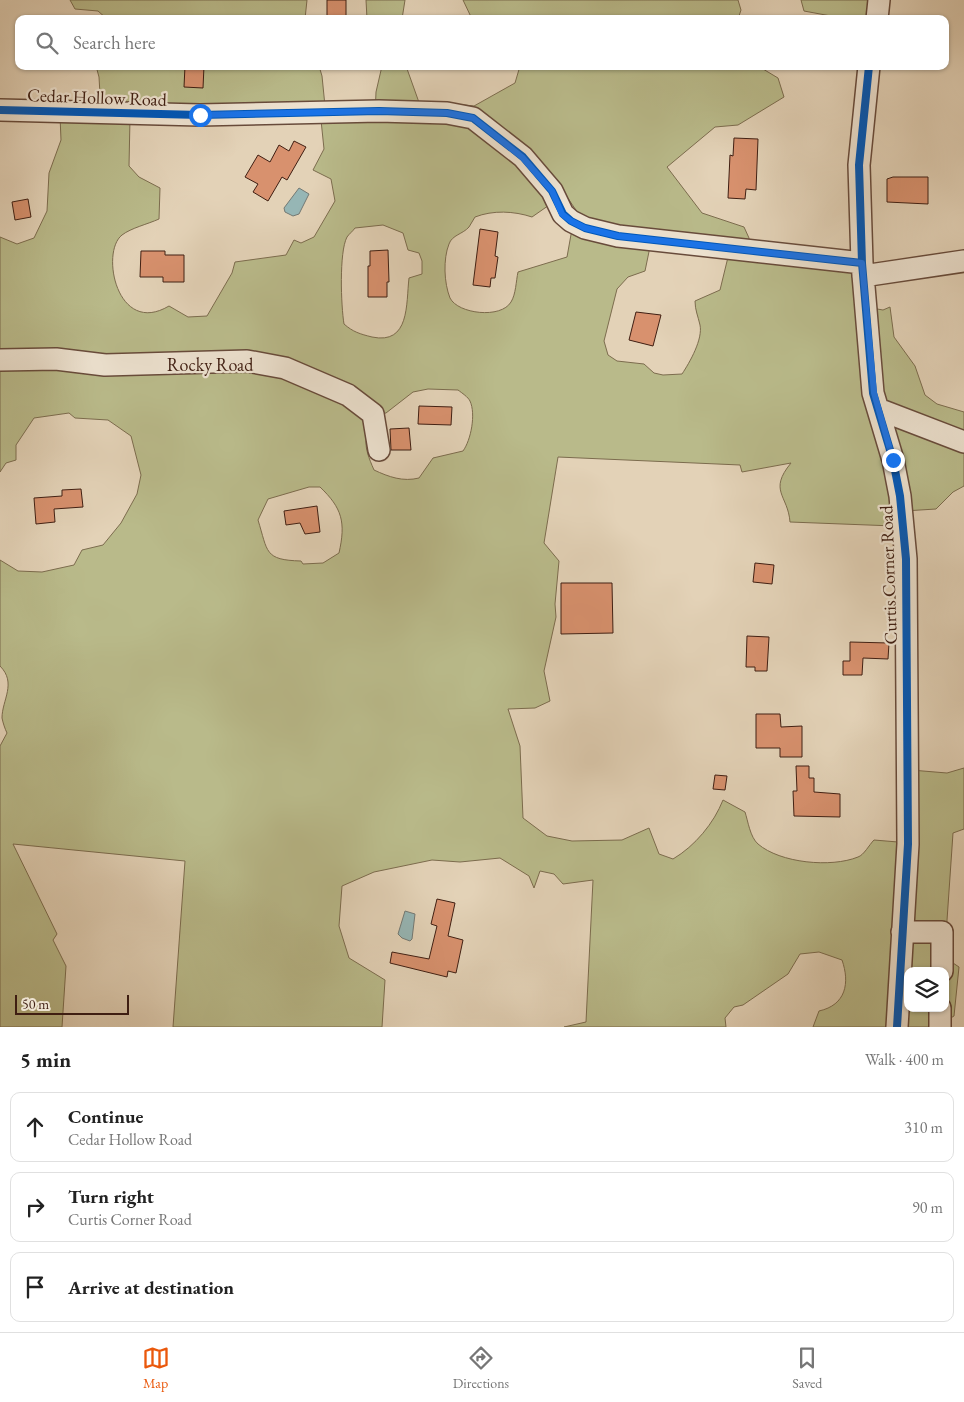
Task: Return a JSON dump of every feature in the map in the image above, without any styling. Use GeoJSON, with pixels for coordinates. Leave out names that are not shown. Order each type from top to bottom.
{"type":"FeatureCollection","features":[{"type":"Feature","properties":{"kind":"street"},"geometry":{"type":"LineString","coordinates":[[877,15],[879,0]]}},
{"type":"Feature","properties":{"kind":"street","name":"Curtis Corner Road"},"geometry":{"type":"LineString","coordinates":[[869,70],[859,165],[863,269],[874,393],[893,460],[900,496],[906,559],[908,844],[897,1027]]}},
{"type":"Feature","properties":{"kind":"street","name":"Cedar Hollow Road"},"geometry":{"type":"LineString","coordinates":[[0,110],[200,115],[363,111],[447,113],[473,118],[509,144],[552,191],[562,214],[585,228],[618,236],[863,269],[964,261]]}},
{"type":"Feature","properties":{"kind":"street","name":"Rocky Road"},"geometry":{"type":"LineString","coordinates":[[0,360],[56,359],[106,365],[247,361],[285,368],[348,396],[372,414],[379,450]]}},
{"type":"Feature","properties":{"kind":"street"},"geometry":{"type":"LineString","coordinates":[[878,409],[964,442]]}},
{"type":"Feature","properties":{"kind":"street"},"geometry":{"type":"LineString","coordinates":[[902,932],[942,932],[942,967]]}},
{"type":"Feature","properties":{"kind":"street"},"geometry":{"type":"LineString","coordinates":[[940,1012],[940,1027]]}},
{"type":"Feature","properties":{"kind":"green space"},"geometry":{"type":"Polygon","coordinates":[[[70,0],[307,0],[305,15],[102,15],[98,11],[75,9],[70,0]]]}},
{"type":"Feature","properties":{"kind":"green space"},"geometry":{"type":"Polygon","coordinates":[[[366,0],[405,0],[403,15],[367,15],[366,0]]]}},
{"type":"Feature","properties":{"kind":"green space"},"geometry":{"type":"Polygon","coordinates":[[[463,0],[738,0],[741,10],[739,15],[470,15],[463,0]]]}},
{"type":"Feature","properties":{"kind":"green space"},"geometry":{"type":"Polygon","coordinates":[[[801,0],[876,0],[874,15],[826,15],[804,11],[801,0]]]}},
{"type":"Feature","properties":{"kind":"green space"},"geometry":{"type":"Polygon","coordinates":[[[97,70],[320,70],[326,116],[375,116],[376,92],[381,70],[407,70],[421,108],[455,104],[474,106],[515,83],[519,70],[765,70],[778,78],[784,97],[738,125],[715,127],[667,167],[702,213],[744,227],[749,238],[749,252],[855,269],[860,306],[883,310],[890,307],[894,337],[915,366],[925,395],[937,404],[964,412],[964,486],[953,492],[936,509],[904,511],[894,526],[790,522],[789,513],[780,487],[784,472],[791,463],[742,472],[740,465],[558,457],[544,543],[559,561],[555,604],[556,617],[544,671],[550,701],[535,708],[508,709],[520,746],[523,818],[547,836],[572,841],[622,840],[649,828],[659,854],[673,859],[689,848],[703,833],[723,800],[745,812],[755,841],[768,850],[779,856],[806,862],[834,862],[860,856],[874,840],[910,843],[911,770],[947,773],[964,768],[964,829],[953,833],[944,964],[950,961],[959,967],[954,1016],[949,1019],[947,1027],[813,1027],[819,1011],[835,1004],[844,992],[846,977],[842,960],[819,952],[800,954],[788,974],[743,1005],[734,1007],[725,1018],[726,1027],[564,1027],[586,1022],[593,880],[563,884],[554,874],[540,871],[534,888],[529,876],[500,858],[460,862],[432,860],[374,872],[342,886],[339,926],[349,958],[385,980],[382,1027],[173,1027],[185,861],[13,844],[57,934],[53,940],[66,966],[62,1027],[0,1027],[0,746],[7,733],[2,718],[8,685],[5,672],[0,666],[0,560],[18,571],[42,572],[74,565],[82,550],[103,545],[121,523],[137,494],[141,475],[131,436],[108,420],[75,418],[69,413],[34,418],[16,445],[16,460],[6,463],[0,472],[0,237],[17,244],[34,238],[47,211],[49,173],[61,140],[60,116],[101,112],[97,70]],[[130,118],[129,166],[139,177],[160,188],[159,219],[122,235],[116,244],[113,258],[113,273],[125,302],[137,310],[151,313],[169,306],[188,317],[207,316],[232,273],[235,262],[286,255],[294,240],[301,243],[314,237],[335,201],[331,179],[313,170],[324,149],[321,120],[130,118]],[[565,194],[532,217],[496,212],[475,217],[469,227],[450,241],[447,250],[445,278],[450,298],[462,308],[470,311],[498,311],[506,307],[513,299],[518,272],[567,257],[572,229],[580,216],[565,194]],[[383,225],[355,228],[347,237],[344,244],[342,266],[342,305],[344,324],[350,329],[360,334],[384,338],[393,335],[400,329],[406,310],[409,278],[422,274],[422,261],[419,253],[408,250],[403,233],[383,225]],[[651,242],[645,271],[628,277],[617,289],[604,341],[608,355],[617,361],[644,364],[654,373],[663,375],[682,374],[692,357],[700,337],[700,325],[695,301],[720,290],[729,253],[651,242]],[[428,389],[413,392],[386,413],[380,414],[374,422],[367,435],[366,447],[374,470],[402,479],[419,478],[433,458],[463,451],[472,427],[473,413],[470,401],[458,390],[428,389]],[[309,487],[268,499],[258,520],[266,547],[269,552],[280,559],[301,561],[303,564],[323,563],[339,553],[342,524],[338,509],[320,487],[309,487]]]}},
{"type":"Feature","properties":{"kind":"water"},"geometry":{"type":"Polygon","coordinates":[[[299,188],[309,194],[299,214],[293,216],[285,212],[284,208],[299,188]]]}},
{"type":"Feature","properties":{"kind":"water"},"geometry":{"type":"Polygon","coordinates":[[[405,911],[415,914],[412,939],[410,941],[398,934],[405,911]]]}},
{"type":"Feature","properties":{"kind":"building"},"geometry":{"type":"Polygon","coordinates":[[[327,0],[346,0],[346,15],[327,15],[327,0]]]}},
{"type":"Feature","properties":{"kind":"building"},"geometry":{"type":"Polygon","coordinates":[[[185,70],[204,70],[203,88],[184,87],[185,70]]]}},
{"type":"Feature","properties":{"kind":"building"},"geometry":{"type":"Polygon","coordinates":[[[734,138],[758,139],[756,190],[746,189],[745,199],[728,198],[730,155],[733,156],[734,138]]]}},
{"type":"Feature","properties":{"kind":"building"},"geometry":{"type":"Polygon","coordinates":[[[294,141],[306,147],[287,180],[282,177],[268,201],[253,192],[258,184],[245,177],[258,155],[270,162],[279,145],[289,151],[294,141]]]}},
{"type":"Feature","properties":{"kind":"building"},"geometry":{"type":"Polygon","coordinates":[[[893,177],[928,177],[928,204],[887,202],[887,179],[893,177]]]}},
{"type":"Feature","properties":{"kind":"building"},"geometry":{"type":"Polygon","coordinates":[[[28,199],[31,217],[15,220],[12,202],[28,199]]]}},
{"type":"Feature","properties":{"kind":"building"},"geometry":{"type":"Polygon","coordinates":[[[480,229],[498,232],[495,256],[498,257],[495,278],[491,278],[490,287],[473,285],[480,229]]]}},
{"type":"Feature","properties":{"kind":"building"},"geometry":{"type":"Polygon","coordinates":[[[388,250],[389,282],[387,282],[387,297],[368,297],[370,251],[388,250]]]}},
{"type":"Feature","properties":{"kind":"building"},"geometry":{"type":"Polygon","coordinates":[[[141,251],[165,251],[165,255],[184,255],[184,282],[163,282],[163,277],[140,277],[141,251]]]}},
{"type":"Feature","properties":{"kind":"building"},"geometry":{"type":"Polygon","coordinates":[[[636,312],[661,315],[653,346],[629,340],[636,312]]]}},
{"type":"Feature","properties":{"kind":"building"},"geometry":{"type":"Polygon","coordinates":[[[419,406],[452,407],[451,425],[418,424],[419,406]]]}},
{"type":"Feature","properties":{"kind":"building"},"geometry":{"type":"Polygon","coordinates":[[[409,428],[411,450],[391,450],[390,429],[409,428]]]}},
{"type":"Feature","properties":{"kind":"building"},"geometry":{"type":"Polygon","coordinates":[[[81,489],[83,507],[54,509],[55,522],[36,524],[34,498],[62,496],[62,490],[81,489]]]}},
{"type":"Feature","properties":{"kind":"building"},"geometry":{"type":"Polygon","coordinates":[[[317,506],[320,532],[305,534],[300,523],[286,525],[284,511],[317,506]]]}},
{"type":"Feature","properties":{"kind":"building"},"geometry":{"type":"Polygon","coordinates":[[[755,563],[774,565],[772,584],[753,582],[755,563]]]}},
{"type":"Feature","properties":{"kind":"building"},"geometry":{"type":"Polygon","coordinates":[[[561,583],[612,583],[613,633],[561,634],[561,583]]]}},
{"type":"Feature","properties":{"kind":"building"},"geometry":{"type":"Polygon","coordinates":[[[747,636],[769,637],[767,671],[755,671],[755,667],[746,667],[747,636]]]}},
{"type":"Feature","properties":{"kind":"building"},"geometry":{"type":"Polygon","coordinates":[[[850,642],[889,643],[888,659],[863,658],[862,675],[843,675],[843,661],[850,661],[850,642]]]}},
{"type":"Feature","properties":{"kind":"building"},"geometry":{"type":"Polygon","coordinates":[[[756,714],[780,714],[781,727],[802,726],[802,757],[780,757],[780,748],[756,748],[756,714]]]}},
{"type":"Feature","properties":{"kind":"building"},"geometry":{"type":"Polygon","coordinates":[[[796,766],[809,766],[809,778],[814,778],[814,792],[840,794],[840,817],[794,816],[793,791],[797,791],[796,766]]]}},
{"type":"Feature","properties":{"kind":"building"},"geometry":{"type":"Polygon","coordinates":[[[715,775],[727,776],[725,790],[713,789],[715,775]]]}},
{"type":"Feature","properties":{"kind":"building"},"geometry":{"type":"Polygon","coordinates":[[[437,899],[455,903],[448,936],[463,940],[456,973],[448,971],[447,977],[390,963],[392,952],[429,959],[437,926],[431,924],[437,899]]]}},
{"type":"Feature","properties":{"kind":"cycle path"},"geometry":{"type":"LineString","coordinates":[[869,70],[859,165],[862,263],[873,393],[893,460],[900,496],[906,559],[908,844],[897,1027]]}},
{"type":"Feature","properties":{"kind":"cycle path"},"geometry":{"type":"LineString","coordinates":[[0,110],[200,115],[379,111],[447,113],[473,118],[523,157],[552,191],[563,214],[571,221],[585,228],[618,236],[862,263]]}},
{"type":"Feature","properties":{"kind":"route"},"geometry":{"type":"LineString","coordinates":[[200,115],[379,111],[447,113],[473,118],[509,144],[552,191],[562,214],[585,228],[618,236],[862,263],[874,393],[893,460]]}}]}
